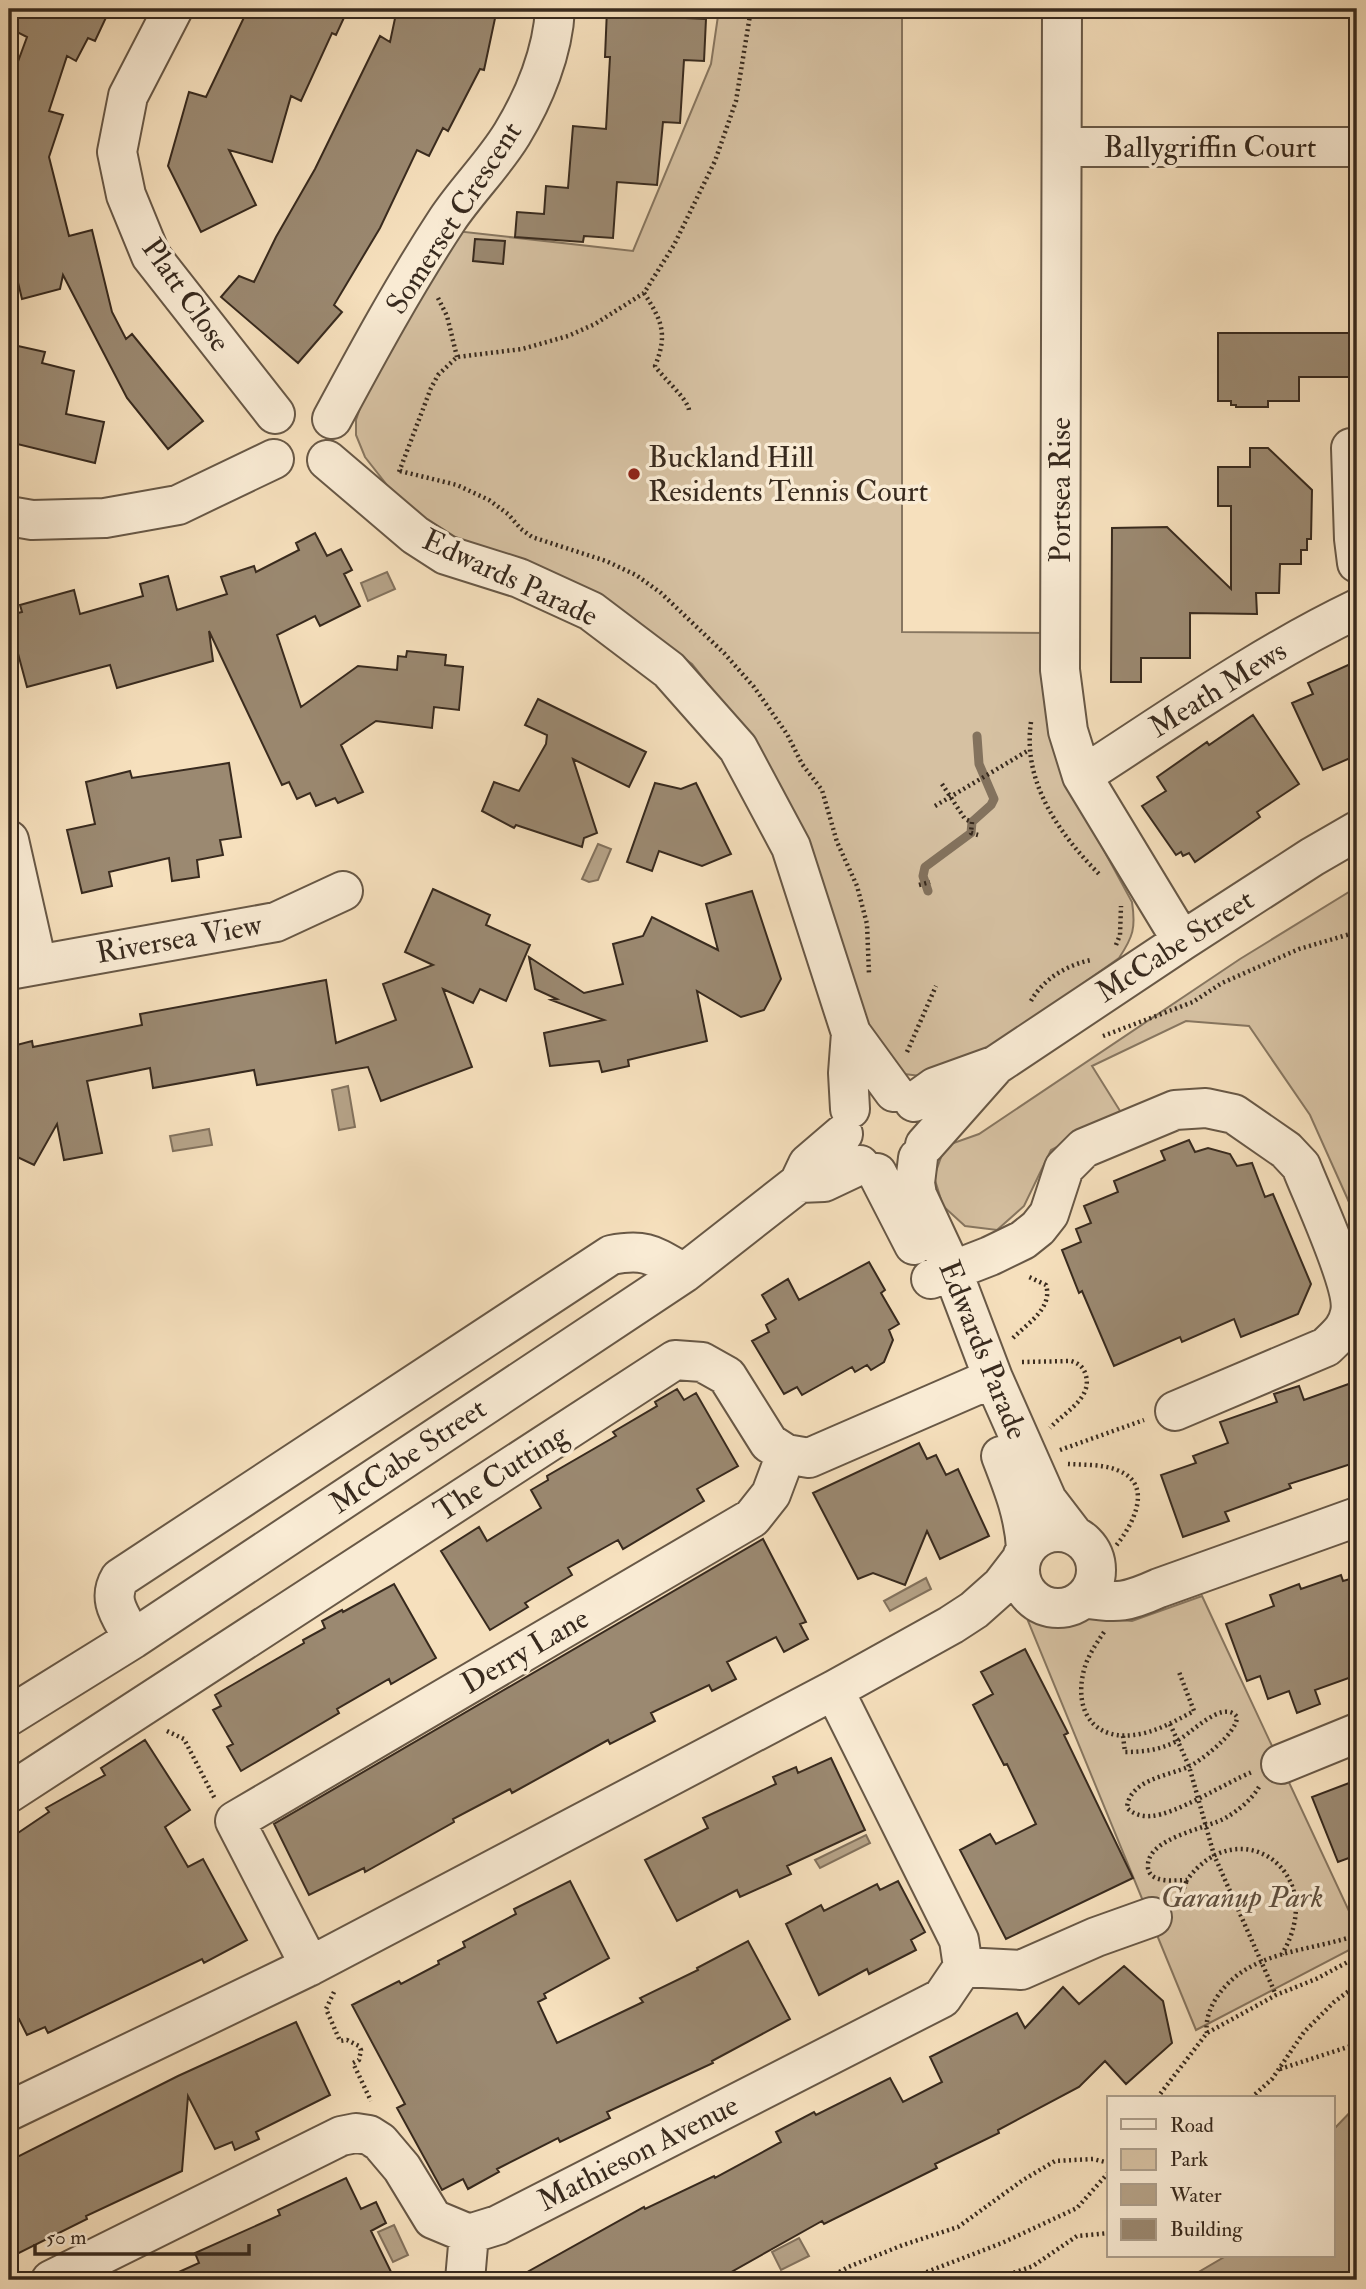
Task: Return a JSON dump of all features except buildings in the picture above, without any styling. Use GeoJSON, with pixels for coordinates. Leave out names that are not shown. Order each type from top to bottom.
{"type":"FeatureCollection","features":[{"type":"Feature","properties":{"kind":"street","name":"Platt Close"},"geometry":{"type":"LineString","coordinates":[[173,9],[128,96],[117,152],[126,195],[151,256],[215,341],[275,414]]}},
{"type":"Feature","properties":{"kind":"street","name":"Somerset Crescent"},"geometry":{"type":"LineString","coordinates":[[327,460],[334,450],[336,438],[332,419],[414,274],[449,217],[512,134],[542,72],[555,21],[555,9]]}},
{"type":"Feature","properties":{"kind":"street","name":"Portsea Rise"},"geometry":{"type":"LineString","coordinates":[[1062,9],[1060,670],[1068,731],[1082,776],[1182,941]]}},
{"type":"Feature","properties":{"kind":"street","name":"Ballygriffin Court"},"geometry":{"type":"LineString","coordinates":[[1062,147],[1357,147]]}},
{"type":"Feature","properties":{"kind":"street"},"geometry":{"type":"LineString","coordinates":[[327,460],[314,469],[302,472],[290,470],[274,459],[268,448],[266,432],[275,414],[284,406],[305,402],[315,405],[332,419]]}},
{"type":"Feature","properties":{"kind":"street"},"geometry":{"type":"LineString","coordinates":[[1352,448],[1357,563]]}},
{"type":"Feature","properties":{"kind":"street"},"geometry":{"type":"LineString","coordinates":[[9,516],[33,520],[105,518],[178,505],[274,459]]}},
{"type":"Feature","properties":{"kind":"street","name":"Edwards Parade"},"geometry":{"type":"LineString","coordinates":[[327,460],[415,535],[446,555],[519,578],[591,611],[669,670],[738,748],[791,846],[851,1033],[904,1097]]}},
{"type":"Feature","properties":{"kind":"street","name":"Meath Mews"},"geometry":{"type":"LineString","coordinates":[[1082,776],[1233,678],[1311,631],[1357,609]]}},
{"type":"Feature","properties":{"kind":"street","name":"McCabe Street"},"geometry":{"type":"LineString","coordinates":[[9,1716],[133,1639],[684,1273],[799,1183],[824,1182],[857,1145],[859,1100],[882,1091],[904,1097],[996,1065],[1182,941],[1357,831]]}},
{"type":"Feature","properties":{"kind":"street"},"geometry":{"type":"LineString","coordinates":[[9,840],[23,967]]}},
{"type":"Feature","properties":{"kind":"street","name":"Riversea View"},"geometry":{"type":"LineString","coordinates":[[23,967],[276,922],[343,891]]}},
{"type":"Feature","properties":{"kind":"street","name":"Edwards Parade"},"geometry":{"type":"LineString","coordinates":[[851,1033],[848,1073],[857,1145],[941,1275],[995,1375],[1047,1452],[1047,1500],[1095,1548],[1112,1577],[1126,1584],[1159,1588]]}},
{"type":"Feature","properties":{"kind":"street","name":"McCabe Street"},"geometry":{"type":"LineString","coordinates":[[857,1145],[899,1172],[921,1151],[996,1065]]}},
{"type":"Feature","properties":{"kind":"street"},"geometry":{"type":"LineString","coordinates":[[904,1097],[925,1122],[927,1134],[921,1151]]}},
{"type":"Feature","properties":{"kind":"street"},"geometry":{"type":"LineString","coordinates":[[941,1275],[990,1256],[1023,1240],[1038,1228],[1049,1214],[1064,1168],[1084,1148],[1175,1110],[1206,1108],[1234,1114],[1286,1150],[1301,1166],[1350,1289],[1351,1311],[1345,1330],[1326,1347],[1175,1411]]}},
{"type":"Feature","properties":{"kind":"street","name":"Edwards Parade"},"geometry":{"type":"LineString","coordinates":[[921,1151],[915,1183],[941,1275]]}},
{"type":"Feature","properties":{"kind":"street"},"geometry":{"type":"LineString","coordinates":[[133,1639],[114,1602],[114,1589],[120,1578],[611,1255],[649,1253],[684,1273]]}},
{"type":"Feature","properties":{"kind":"street","name":"The Cutting"},"geometry":{"type":"LineString","coordinates":[[9,1793],[675,1360],[702,1362],[727,1376],[769,1443],[786,1454]]}},
{"type":"Feature","properties":{"kind":"street"},"geometry":{"type":"LineString","coordinates":[[786,1454],[809,1458],[995,1375]]}},
{"type":"Feature","properties":{"kind":"street","name":"Edwards Parade"},"geometry":{"type":"LineString","coordinates":[[995,1375],[1025,1524],[1020,1577],[1033,1600]]}},
{"type":"Feature","properties":{"kind":"street","name":"Derry Lane"},"geometry":{"type":"LineString","coordinates":[[223,1808],[752,1518],[771,1494],[786,1454]]}},
{"type":"Feature","properties":{"kind":"street"},"geometry":{"type":"LineString","coordinates":[[1096,1612],[1103,1601],[1133,1600],[1159,1588],[1357,1517]]}},
{"type":"Feature","properties":{"kind":"street"},"geometry":{"type":"LineString","coordinates":[[10,2108],[310,1966],[834,1690],[951,1625],[1001,1586],[1023,1554],[1043,1535],[1056,1531],[1095,1548],[1096,1576],[1092,1587],[1096,1612]]}},
{"type":"Feature","properties":{"kind":"street"},"geometry":{"type":"LineString","coordinates":[[951,1625],[1012,1604],[1033,1600],[1045,1606],[1062,1608],[1075,1605],[1096,1612]]}},
{"type":"Feature","properties":{"kind":"street"},"geometry":{"type":"LineString","coordinates":[[834,1690],[959,1940],[963,1967],[1021,1970],[1096,1937],[1152,1917]]}},
{"type":"Feature","properties":{"kind":"street"},"geometry":{"type":"LineString","coordinates":[[1267,1772],[1357,1733]]}},
{"type":"Feature","properties":{"kind":"street"},"geometry":{"type":"LineString","coordinates":[[223,1808],[310,1966]]}},
{"type":"Feature","properties":{"kind":"street","name":"Mathieson Avenue"},"geometry":{"type":"LineString","coordinates":[[469,2234],[498,2225],[942,1998],[963,1967]]}},
{"type":"Feature","properties":{"kind":"street"},"geometry":{"type":"LineString","coordinates":[[51,2280],[341,2136],[356,2133],[369,2135],[380,2142],[402,2168],[433,2219],[469,2234],[465,2280]]}},
{"type":"Feature","properties":{"kind":"path"},"geometry":{"type":"LineString","coordinates":[[400,471],[431,388],[438,375],[457,357],[522,349],[568,336],[595,324],[644,293],[674,245],[715,161],[736,101],[751,9]]}},
{"type":"Feature","properties":{"kind":"path"},"geometry":{"type":"LineString","coordinates":[[414,274],[436,294],[442,305],[457,357]]}},
{"type":"Feature","properties":{"kind":"path"},"geometry":{"type":"LineString","coordinates":[[644,293],[658,314],[663,330],[661,350],[655,366],[688,404],[689,410]]}},
{"type":"Feature","properties":{"kind":"path"},"geometry":{"type":"LineString","coordinates":[[1032,718],[1029,750],[1041,796],[1050,816],[1107,883]]}},
{"type":"Feature","properties":{"kind":"path"},"geometry":{"type":"LineString","coordinates":[[935,806],[1029,750]]}},
{"type":"Feature","properties":{"kind":"path"},"geometry":{"type":"LineString","coordinates":[[942,784],[965,819],[972,822],[971,833],[978,835]]}},
{"type":"Feature","properties":{"kind":"path"},"geometry":{"type":"LineString","coordinates":[[919,885],[930,883]]}},
{"type":"Feature","properties":{"kind":"path"},"geometry":{"type":"LineString","coordinates":[[1110,951],[1121,934],[1121,903]]}},
{"type":"Feature","properties":{"kind":"path"},"geometry":{"type":"LineString","coordinates":[[1099,1038],[1193,1002],[1223,983],[1299,949],[1357,932]]}},
{"type":"Feature","properties":{"kind":"path"},"geometry":{"type":"LineString","coordinates":[[1027,1010],[1033,997],[1061,971],[1077,963],[1099,958]]}},
{"type":"Feature","properties":{"kind":"path"},"geometry":{"type":"LineString","coordinates":[[906,1054],[936,986]]}},
{"type":"Feature","properties":{"kind":"path"},"geometry":{"type":"LineString","coordinates":[[1010,1341],[1042,1310],[1048,1301],[1049,1293],[1041,1281],[1017,1274]]}},
{"type":"Feature","properties":{"kind":"path"},"geometry":{"type":"LineString","coordinates":[[995,1375],[1070,1361],[1078,1363],[1085,1374],[1086,1389],[1047,1452]]}},
{"type":"Feature","properties":{"kind":"path"},"geometry":{"type":"LineString","coordinates":[[1047,1452],[1132,1424]]}},
{"type":"Feature","properties":{"kind":"path"},"geometry":{"type":"LineString","coordinates":[[1047,1452],[1107,1467],[1129,1476],[1135,1485],[1139,1499],[1135,1516],[1126,1534],[1095,1548]]}},
{"type":"Feature","properties":{"kind":"path"},"geometry":{"type":"LineString","coordinates":[[1096,1612],[1084,1670],[1082,1704],[1085,1715],[1095,1726],[1123,1736],[1141,1734],[1170,1724],[1194,1710],[1179,1672]]}},
{"type":"Feature","properties":{"kind":"path"},"geometry":{"type":"LineString","coordinates":[[1123,1736],[1125,1752],[1159,1748],[1178,1741],[1227,1710],[1237,1717],[1237,1722],[1223,1740],[1189,1766],[1155,1779],[1129,1796],[1126,1808],[1140,1816],[1162,1814],[1248,1773],[1267,1772]]}},
{"type":"Feature","properties":{"kind":"path"},"geometry":{"type":"LineString","coordinates":[[1170,1724],[1189,1766],[1214,1855],[1276,1995]]}},
{"type":"Feature","properties":{"kind":"path"},"geometry":{"type":"LineString","coordinates":[[166,1730],[184,1739],[223,1808]]}},
{"type":"Feature","properties":{"kind":"path"},"geometry":{"type":"LineString","coordinates":[[1267,1772],[1256,1792],[1237,1810],[1225,1818],[1162,1845],[1151,1857],[1148,1868],[1151,1875],[1157,1878],[1187,1880],[1200,1864],[1214,1855],[1237,1849],[1251,1850],[1267,1856],[1281,1867],[1294,1888],[1297,1902],[1291,1934],[1282,1954]]}},
{"type":"Feature","properties":{"kind":"path"},"geometry":{"type":"LineString","coordinates":[[1207,2033],[1206,2026],[1212,2005],[1225,1985],[1240,1972],[1282,1954],[1357,1935]]}},
{"type":"Feature","properties":{"kind":"path"},"geometry":{"type":"LineString","coordinates":[[1159,2096],[1207,2033],[1276,1995],[1316,1979],[1341,1963],[1357,1957]]}},
{"type":"Feature","properties":{"kind":"path"},"geometry":{"type":"LineString","coordinates":[[1253,2096],[1272,2079],[1304,2032],[1334,2002],[1357,1985]]}},
{"type":"Feature","properties":{"kind":"path"},"geometry":{"type":"LineString","coordinates":[[332,1999],[326,2009],[340,2041],[347,2040],[359,2046],[359,2060],[353,2063],[368,2091]]}},
{"type":"Feature","properties":{"kind":"path"},"geometry":{"type":"LineString","coordinates":[[1279,2069],[1357,2045]]}},
{"type":"Feature","properties":{"kind":"path"},"geometry":{"type":"LineString","coordinates":[[825,2280],[848,2267],[903,2245],[958,2227],[1023,2180],[1055,2161],[1093,2159],[1107,2162]]}},
{"type":"Feature","properties":{"kind":"path"},"geometry":{"type":"LineString","coordinates":[[906,2280],[1002,2243],[1077,2208],[1107,2174]]}},
{"type":"Feature","properties":{"kind":"path"},"geometry":{"type":"LineString","coordinates":[[993,2280],[1033,2266],[1077,2236],[1107,2233]]}},
{"type":"Feature","properties":{"kind":"green space"},"geometry":{"type":"Polygon","coordinates":[[[719,9],[902,9],[902,632],[1049,633],[1076,799],[1132,902],[1132,932],[1119,958],[986,1052],[921,1076],[904,1074],[879,1052],[754,742],[692,664],[619,611],[464,545],[423,520],[387,485],[365,457],[356,435],[356,420],[365,393],[456,231],[633,251],[711,64],[719,9]]]}},
{"type":"Feature","properties":{"kind":"green space"},"geometry":{"type":"Polygon","coordinates":[[[1357,887],[1357,1220],[1310,1115],[1249,1026],[1186,1021],[1092,1066],[1122,1114],[1051,1150],[1024,1206],[997,1230],[965,1226],[943,1206],[934,1177],[945,1146],[979,1134],[1240,959],[1357,887]]]}},
{"type":"Feature","properties":{"kind":"green space","name":"Garanup Park"},"geometry":{"type":"Polygon","coordinates":[[[1202,1596],[1356,1926],[1353,1937],[1355,1947],[1196,2030],[1028,1621],[1077,1617],[1132,1621],[1202,1596]]]}},
{"type":"Feature","properties":{"kind":"water"},"geometry":{"type":"Polygon","coordinates":[[[387,572],[395,589],[368,601],[361,583],[387,572]]]}},
{"type":"Feature","properties":{"kind":"water"},"geometry":{"type":"Polygon","coordinates":[[[598,844],[611,849],[598,880],[589,882],[582,879],[598,844]]]}},
{"type":"Feature","properties":{"kind":"water"},"geometry":{"type":"Polygon","coordinates":[[[348,1086],[355,1127],[339,1130],[332,1090],[348,1086]]]}},
{"type":"Feature","properties":{"kind":"water"},"geometry":{"type":"Polygon","coordinates":[[[209,1129],[212,1145],[173,1151],[170,1136],[209,1129]]]}},
{"type":"Feature","properties":{"kind":"water"},"geometry":{"type":"Polygon","coordinates":[[[926,1578],[931,1589],[890,1611],[884,1601],[926,1578]]]}},
{"type":"Feature","properties":{"kind":"water"},"geometry":{"type":"Polygon","coordinates":[[[866,1835],[870,1843],[820,1868],[815,1860],[866,1835]]]}},
{"type":"Feature","properties":{"kind":"water"},"geometry":{"type":"Polygon","coordinates":[[[1357,2105],[1357,2280],[1185,2280],[1223,2258],[1334,2258],[1334,2129],[1357,2105]]]}},
{"type":"Feature","properties":{"kind":"water"},"geometry":{"type":"Polygon","coordinates":[[[394,2225],[408,2255],[393,2262],[378,2232],[394,2225]]]}},
{"type":"Feature","properties":{"kind":"water"},"geometry":{"type":"Polygon","coordinates":[[[799,2238],[809,2256],[781,2270],[772,2252],[799,2238]]]}},
{"type":"Feature","properties":{"kind":"waterway"},"geometry":{"type":"LineString","coordinates":[[928,891],[923,876],[925,867],[971,833],[972,822],[994,799],[979,764],[977,736]]}},
{"type":"Feature","properties":{"kind":"place","name":"Buckland Hill Residents Tennis Court"},"geometry":{"type":"Point","coordinates":[634,474]}}]}
